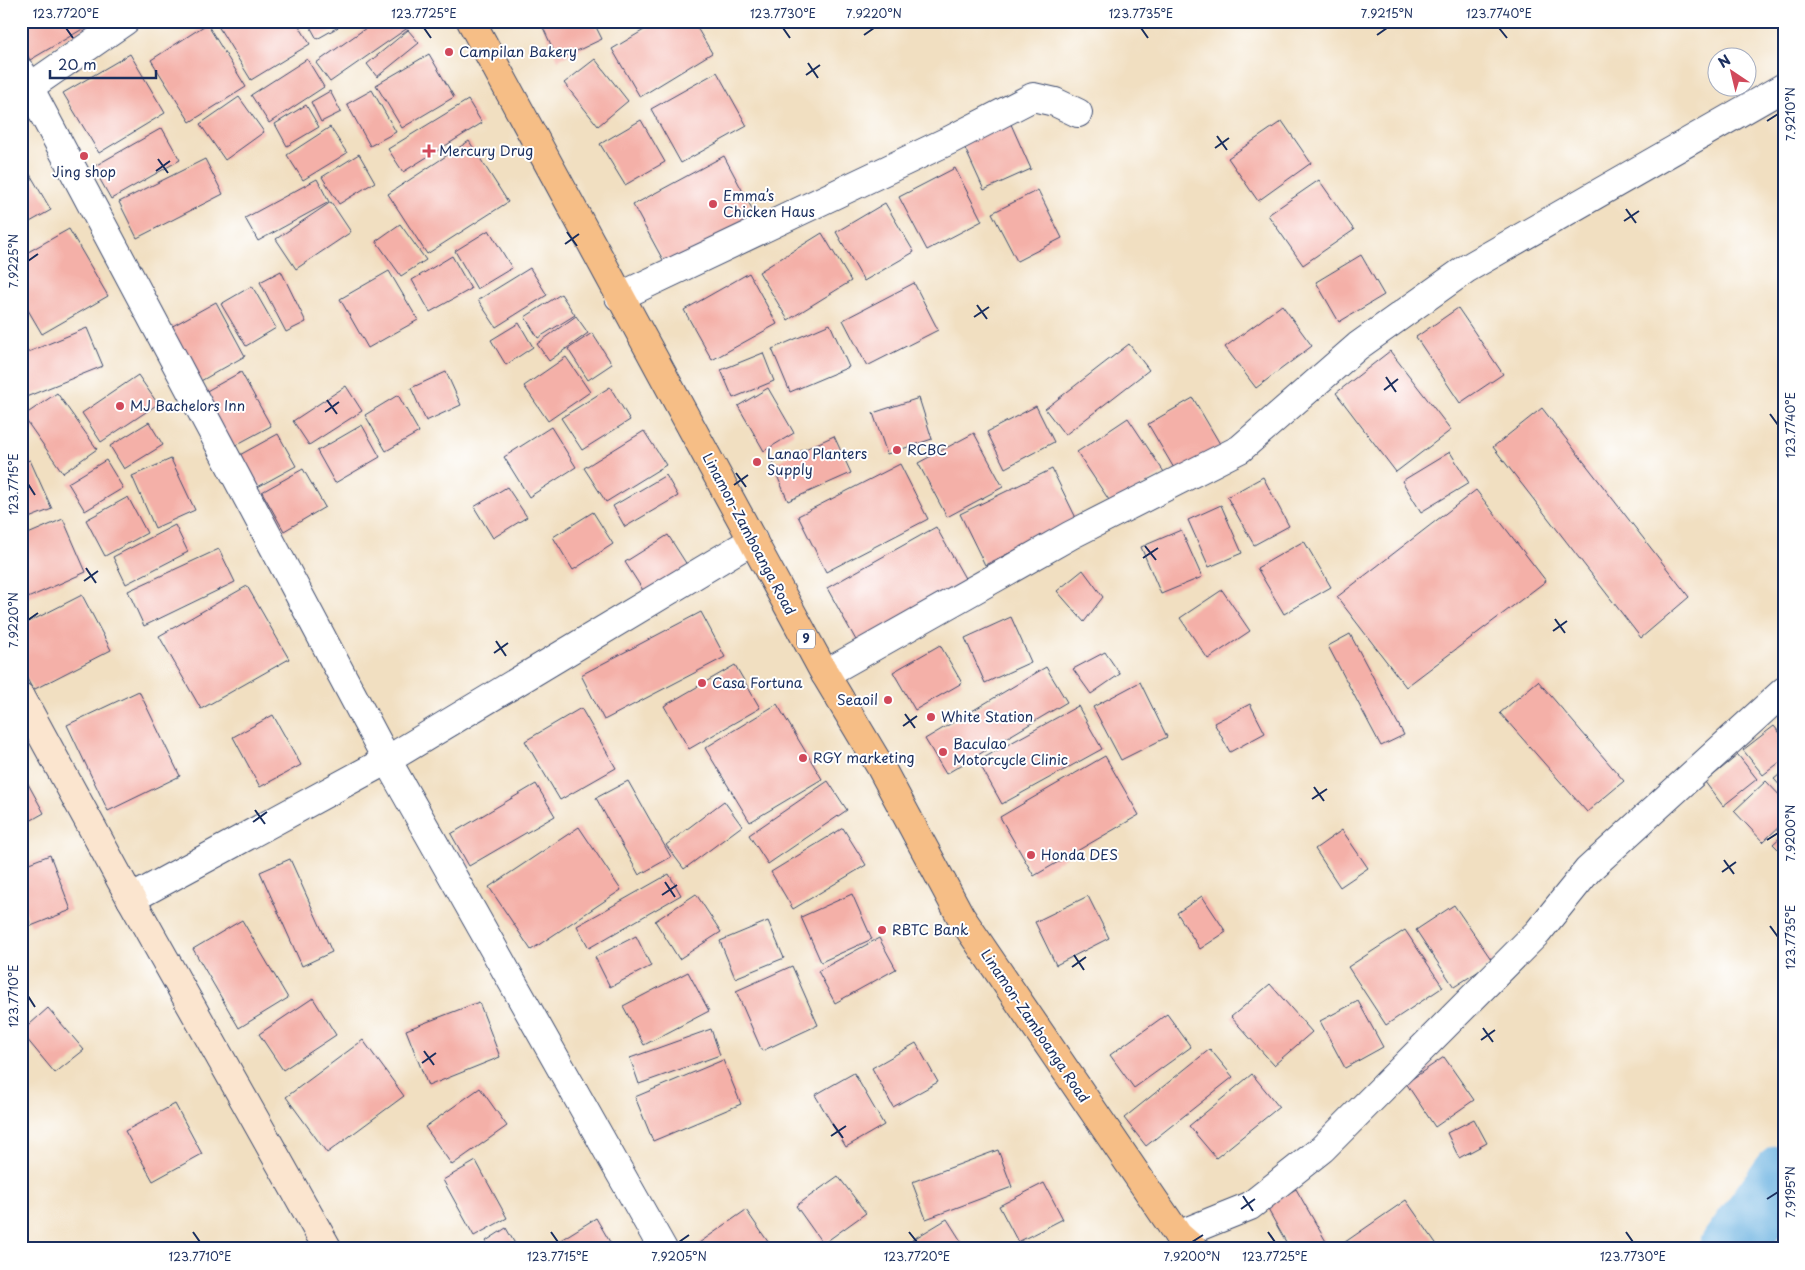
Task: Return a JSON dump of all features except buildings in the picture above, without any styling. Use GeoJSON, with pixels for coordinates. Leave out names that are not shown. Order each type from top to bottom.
{"type":"FeatureCollection","features":[{"type":"Feature","properties":{"kind":"highway","name":"Linamon-Zamboanga Road"},"geometry":{"type":"LineString","coordinates":[[471,21],[619,297],[825,674],[880,766],[961,918],[1184,1244]]}},
{"type":"Feature","properties":{"kind":"street"},"geometry":{"type":"LineString","coordinates":[[125,21],[24,84],[387,760],[662,1249]]}},
{"type":"Feature","properties":{"kind":"street"},"geometry":{"type":"LineString","coordinates":[[825,674],[1071,535],[1240,449],[1358,346],[1466,269],[1784,88]]}},
{"type":"Feature","properties":{"kind":"street"},"geometry":{"type":"LineString","coordinates":[[619,297],[950,140],[1034,97],[1056,102],[1078,113]]}},
{"type":"Feature","properties":{"kind":"street"},"geometry":{"type":"LineString","coordinates":[[131,899],[387,760],[753,540]]}},
{"type":"Feature","properties":{"kind":"street"},"geometry":{"type":"LineString","coordinates":[[1184,1244],[1250,1206],[1322,1149],[1538,932],[1588,870],[1784,691]]}},
{"type":"Feature","properties":{"kind":"street"},"geometry":{"type":"LineString","coordinates":[[21,697],[131,899],[328,1249]]}},
{"type":"Feature","properties":{"kind":"waterway"},"geometry":{"type":"LineString","coordinates":[[1731,1249],[1784,1176]]}},
{"type":"Feature","properties":{"kind":"place","name":"Campilan Bakery"},"geometry":{"type":"Point","coordinates":[449,52]}},
{"type":"Feature","properties":{"kind":"place","name":"Mercury Drug"},"geometry":{"type":"Point","coordinates":[429,151]}},
{"type":"Feature","properties":{"kind":"place","name":"Jing shop"},"geometry":{"type":"Point","coordinates":[84,156]}},
{"type":"Feature","properties":{"kind":"place","name":"Emma’s Chicken Haus"},"geometry":{"type":"Point","coordinates":[713,204]}},
{"type":"Feature","properties":{"kind":"place","name":"MJ Bachelors Inn"},"geometry":{"type":"Point","coordinates":[120,406]}},
{"type":"Feature","properties":{"kind":"place","name":"RCBC"},"geometry":{"type":"Point","coordinates":[897,450]}},
{"type":"Feature","properties":{"kind":"place","name":"Lanao Planters Supply"},"geometry":{"type":"Point","coordinates":[757,462]}},
{"type":"Feature","properties":{"kind":"place","name":"Casa Fortuna"},"geometry":{"type":"Point","coordinates":[702,683]}},
{"type":"Feature","properties":{"kind":"place","name":"Seaoil"},"geometry":{"type":"Point","coordinates":[888,700]}},
{"type":"Feature","properties":{"kind":"place","name":"White Station"},"geometry":{"type":"Point","coordinates":[931,717]}},
{"type":"Feature","properties":{"kind":"place","name":"Baculao Motorcycle Clinic"},"geometry":{"type":"Point","coordinates":[943,752]}},
{"type":"Feature","properties":{"kind":"place","name":"RGY marketing"},"geometry":{"type":"Point","coordinates":[803,758]}},
{"type":"Feature","properties":{"kind":"place","name":"Honda DES"},"geometry":{"type":"Point","coordinates":[1031,855]}},
{"type":"Feature","properties":{"kind":"place","name":"RBTC Bank"},"geometry":{"type":"Point","coordinates":[882,930]}}]}
